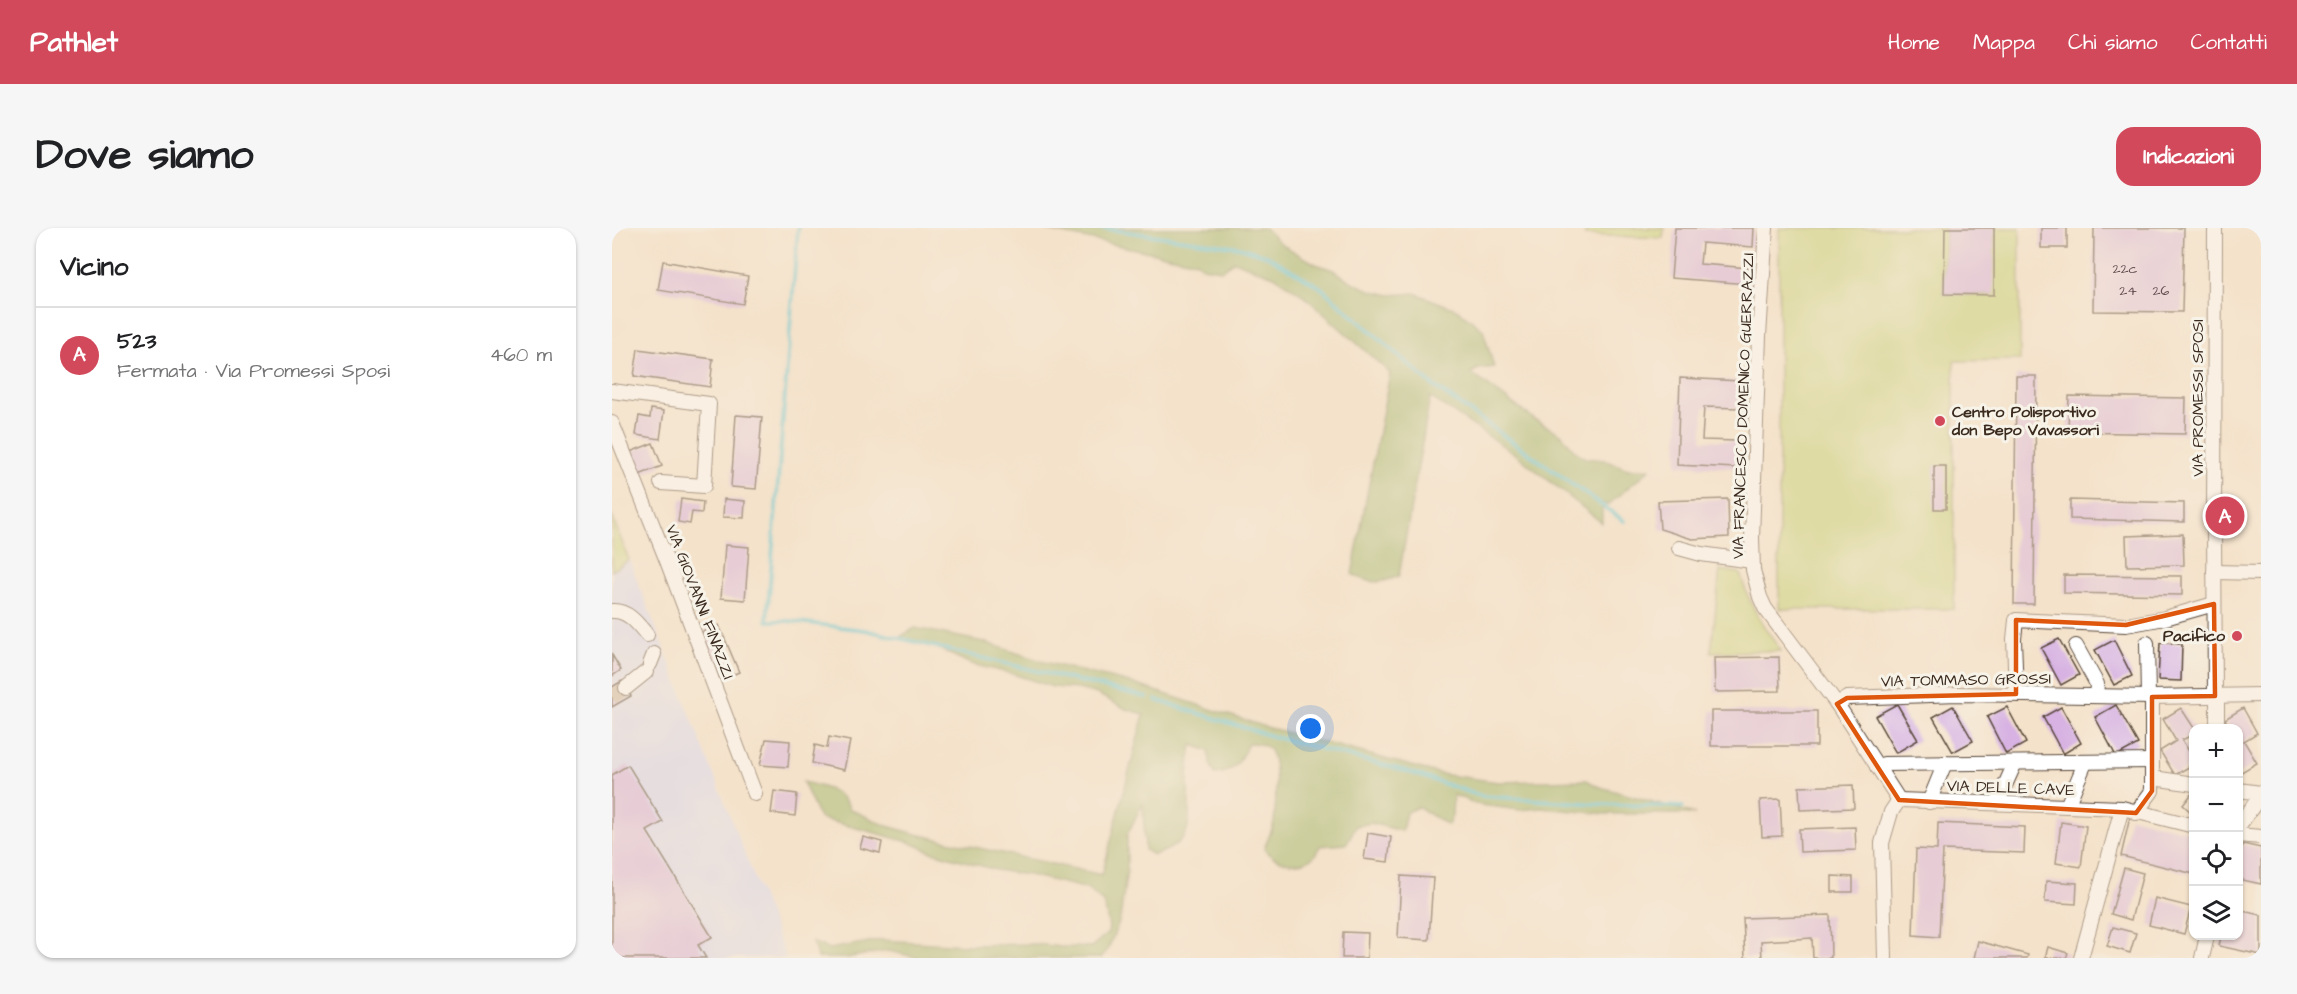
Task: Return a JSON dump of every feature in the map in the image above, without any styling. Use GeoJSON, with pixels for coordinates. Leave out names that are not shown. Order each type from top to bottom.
{"type":"FeatureCollection","features":[{"type":"Feature","properties":{"kind":"street","name":"VIA FRANCESCO DOMENICO GUERRAZZI"},"geometry":{"type":"LineString","coordinates":[[1766,228],[1758,336],[1752,561],[1756,584],[1765,608],[1838,704]]}},
{"type":"Feature","properties":{"kind":"street","name":"VIA PROMESSI SPOSI"},"geometry":{"type":"LineString","coordinates":[[2215,228],[2214,604],[2217,724]]}},
{"type":"Feature","properties":{"kind":"street"},"geometry":{"type":"LineString","coordinates":[[612,391],[709,404],[704,486],[662,483]]}},
{"type":"Feature","properties":{"kind":"street","name":"VIA GIOVANNI FINAZZI"},"geometry":{"type":"LineString","coordinates":[[612,423],[755,794]]}},
{"type":"Feature","properties":{"kind":"street"},"geometry":{"type":"LineString","coordinates":[[1679,548],[1701,554],[1752,561]]}},
{"type":"Feature","properties":{"kind":"street"},"geometry":{"type":"LineString","coordinates":[[2214,572],[2261,573]]}},
{"type":"Feature","properties":{"kind":"street"},"geometry":{"type":"LineString","coordinates":[[2016,694],[2014,639],[2016,620],[2127,625],[2165,618],[2214,604]]}},
{"type":"Feature","properties":{"kind":"street"},"geometry":{"type":"LineString","coordinates":[[614,612],[636,620],[647,635]]}},
{"type":"Feature","properties":{"kind":"street"},"geometry":{"type":"LineString","coordinates":[[2136,813],[2152,791],[2153,778],[2147,643]]}},
{"type":"Feature","properties":{"kind":"street"},"geometry":{"type":"LineString","coordinates":[[2076,646],[2097,684],[2096,696]]}},
{"type":"Feature","properties":{"kind":"street"},"geometry":{"type":"LineString","coordinates":[[626,688],[650,663]]}},
{"type":"Feature","properties":{"kind":"street","name":"VIA TOMMASO GROSSI"},"geometry":{"type":"LineString","coordinates":[[1838,704],[1847,698],[2016,694],[2150,697],[2261,695]]}},
{"type":"Feature","properties":{"kind":"street"},"geometry":{"type":"LineString","coordinates":[[1838,704],[1899,800],[1891,812],[1882,843],[1886,958]]}},
{"type":"Feature","properties":{"kind":"street"},"geometry":{"type":"LineString","coordinates":[[1877,767],[1884,764],[2152,761]]}},
{"type":"Feature","properties":{"kind":"street"},"geometry":{"type":"LineString","coordinates":[[1929,802],[1945,763]]}},
{"type":"Feature","properties":{"kind":"street"},"geometry":{"type":"LineString","coordinates":[[1997,803],[2015,763]]}},
{"type":"Feature","properties":{"kind":"street"},"geometry":{"type":"LineString","coordinates":[[2067,806],[2085,763]]}},
{"type":"Feature","properties":{"kind":"street"},"geometry":{"type":"LineString","coordinates":[[2153,778],[2189,783]]}},
{"type":"Feature","properties":{"kind":"street"},"geometry":{"type":"LineString","coordinates":[[2243,791],[2261,794],[2243,820]]}},
{"type":"Feature","properties":{"kind":"street","name":"VIA DELLE CAVE"},"geometry":{"type":"LineString","coordinates":[[1899,800],[2122,808],[2189,825]]}},
{"type":"Feature","properties":{"kind":"street"},"geometry":{"type":"LineString","coordinates":[[2081,958],[2122,808]]}},
{"type":"Feature","properties":{"kind":"street"},"geometry":{"type":"LineString","coordinates":[[2243,835],[2261,837]]}},
{"type":"Feature","properties":{"kind":"street"},"geometry":{"type":"LineString","coordinates":[[2202,958],[2206,940]]}},
{"type":"Feature","properties":{"kind":"highlighted area"},"geometry":{"type":"Polygon","coordinates":[[[2214,604],[2215,696],[2152,697],[2152,791],[2136,813],[1899,800],[1837,704],[1847,698],[2016,694],[2016,620],[2126,625],[2214,604]]]}},
{"type":"Feature","properties":{"kind":"shaded area"},"geometry":{"type":"Polygon","coordinates":[[[629,560],[786,958],[612,958],[612,571],[629,560]]]}},
{"type":"Feature","properties":{"kind":"green space"},"geometry":{"type":"Polygon","coordinates":[[[1035,228],[1265,228],[1280,243],[1298,254],[1372,291],[1391,295],[1415,293],[1458,310],[1483,330],[1494,367],[1478,369],[1471,373],[1534,419],[1561,434],[1574,450],[1585,458],[1604,460],[1628,469],[1650,469],[1608,505],[1602,503],[1602,523],[1518,456],[1430,397],[1399,576],[1381,582],[1364,580],[1352,574],[1390,373],[1304,296],[1274,276],[1234,261],[1222,270],[1202,267],[1197,262],[1035,228]]]}},
{"type":"Feature","properties":{"kind":"green space"},"geometry":{"type":"Polygon","coordinates":[[[1586,228],[1664,228],[1663,238],[1585,235],[1586,228]]]}},
{"type":"Feature","properties":{"kind":"green space"},"geometry":{"type":"Polygon","coordinates":[[[1779,228],[1945,228],[1944,294],[1993,295],[1994,228],[2020,228],[2020,360],[1954,361],[1954,609],[1779,609],[1779,228]]]}},
{"type":"Feature","properties":{"kind":"green space"},"geometry":{"type":"Polygon","coordinates":[[[612,516],[629,560],[612,571],[612,516]]]}},
{"type":"Feature","properties":{"kind":"green space"},"geometry":{"type":"Polygon","coordinates":[[[1720,570],[1740,573],[1757,614],[1781,651],[1711,652],[1720,570]]]}},
{"type":"Feature","properties":{"kind":"green space"},"geometry":{"type":"Polygon","coordinates":[[[915,628],[984,642],[1044,662],[1134,684],[1263,726],[1441,774],[1498,782],[1587,780],[1597,786],[1695,814],[1606,814],[1542,808],[1520,810],[1480,805],[1453,795],[1452,816],[1448,825],[1418,807],[1406,812],[1402,831],[1371,823],[1356,826],[1346,844],[1320,846],[1312,858],[1293,863],[1279,860],[1264,849],[1274,822],[1276,794],[1273,760],[1267,747],[1248,743],[1243,755],[1232,768],[1215,774],[1210,763],[1209,751],[1192,745],[1188,776],[1189,820],[1187,830],[1176,844],[1153,855],[1145,850],[1143,803],[1127,835],[1127,869],[1120,919],[1108,949],[1101,958],[920,958],[888,951],[845,958],[818,958],[812,942],[829,949],[881,940],[965,945],[1036,944],[1091,947],[1108,933],[1104,903],[1088,889],[996,870],[932,852],[909,842],[819,818],[803,782],[836,793],[842,797],[850,809],[887,826],[1102,875],[1144,714],[1126,709],[1097,694],[1078,689],[1053,687],[971,664],[931,645],[898,638],[915,628]]]}},
{"type":"Feature","properties":{"kind":"building"},"geometry":{"type":"Polygon","coordinates":[[[1675,228],[1754,228],[1753,247],[1702,243],[1700,264],[1750,268],[1749,284],[1671,278],[1675,228]]]}},
{"type":"Feature","properties":{"kind":"building"},"geometry":{"type":"Polygon","coordinates":[[[1945,228],[1994,228],[1994,295],[1944,294],[1945,228]]]}},
{"type":"Feature","properties":{"kind":"building"},"geometry":{"type":"Polygon","coordinates":[[[2041,228],[2067,228],[2067,248],[2041,248],[2041,228]]]}},
{"type":"Feature","properties":{"kind":"building"},"geometry":{"type":"Polygon","coordinates":[[[2094,228],[2184,228],[2182,312],[2093,311],[2094,228]]]}},
{"type":"Feature","properties":{"kind":"building"},"geometry":{"type":"Polygon","coordinates":[[[663,261],[748,276],[743,304],[658,290],[663,261]]]}},
{"type":"Feature","properties":{"kind":"building"},"geometry":{"type":"Polygon","coordinates":[[[638,349],[713,359],[710,387],[634,376],[638,349]]]}},
{"type":"Feature","properties":{"kind":"building"},"geometry":{"type":"Polygon","coordinates":[[[2016,376],[2036,376],[2034,604],[2014,604],[2016,376]]]}},
{"type":"Feature","properties":{"kind":"building"},"geometry":{"type":"Polygon","coordinates":[[[1680,378],[1741,381],[1740,408],[1704,407],[1702,440],[1737,441],[1736,468],[1677,465],[1680,378]]]}},
{"type":"Feature","properties":{"kind":"building"},"geometry":{"type":"Polygon","coordinates":[[[2069,396],[2186,398],[2185,434],[2068,432],[2069,396]]]}},
{"type":"Feature","properties":{"kind":"building"},"geometry":{"type":"Polygon","coordinates":[[[651,409],[664,411],[660,439],[636,435],[639,416],[650,418],[651,409]]]}},
{"type":"Feature","properties":{"kind":"building"},"geometry":{"type":"Polygon","coordinates":[[[736,415],[762,417],[756,489],[731,487],[736,415]]]}},
{"type":"Feature","properties":{"kind":"building"},"geometry":{"type":"Polygon","coordinates":[[[653,443],[662,466],[639,475],[630,452],[653,443]]]}},
{"type":"Feature","properties":{"kind":"building"},"geometry":{"type":"Polygon","coordinates":[[[1934,466],[1946,466],[1946,509],[1934,509],[1934,466]]]}},
{"type":"Feature","properties":{"kind":"building"},"geometry":{"type":"Polygon","coordinates":[[[681,499],[703,502],[702,513],[692,512],[690,524],[678,522],[681,499]]]}},
{"type":"Feature","properties":{"kind":"building"},"geometry":{"type":"Polygon","coordinates":[[[724,499],[745,501],[744,518],[723,517],[724,499]]]}},
{"type":"Feature","properties":{"kind":"building"},"geometry":{"type":"Polygon","coordinates":[[[1728,499],[1729,537],[1692,539],[1660,529],[1658,501],[1728,499]]]}},
{"type":"Feature","properties":{"kind":"building"},"geometry":{"type":"Polygon","coordinates":[[[2070,500],[2184,503],[2184,522],[2070,519],[2070,500]]]}},
{"type":"Feature","properties":{"kind":"building"},"geometry":{"type":"Polygon","coordinates":[[[2183,534],[2184,565],[2127,566],[2126,536],[2183,534]]]}},
{"type":"Feature","properties":{"kind":"building"},"geometry":{"type":"Polygon","coordinates":[[[725,545],[749,547],[745,600],[721,598],[725,545]]]}},
{"type":"Feature","properties":{"kind":"building"},"geometry":{"type":"Polygon","coordinates":[[[2064,575],[2182,576],[2182,595],[2064,593],[2064,575]]]}},
{"type":"Feature","properties":{"kind":"building"},"geometry":{"type":"Polygon","coordinates":[[[719,625],[739,672],[720,680],[700,633],[719,625]]]}},
{"type":"Feature","properties":{"kind":"building"},"geometry":{"type":"Polygon","coordinates":[[[2059,639],[2079,675],[2061,685],[2041,648],[2059,639]]]}},
{"type":"Feature","properties":{"kind":"building"},"geometry":{"type":"Polygon","coordinates":[[[2114,640],[2132,676],[2114,685],[2095,650],[2114,640]]]}},
{"type":"Feature","properties":{"kind":"building"},"geometry":{"type":"Polygon","coordinates":[[[2160,643],[2182,644],[2181,681],[2158,680],[2160,643]]]}},
{"type":"Feature","properties":{"kind":"building"},"geometry":{"type":"Polygon","coordinates":[[[612,655],[621,670],[612,676],[612,655]]]}},
{"type":"Feature","properties":{"kind":"building"},"geometry":{"type":"Polygon","coordinates":[[[1779,657],[1780,691],[1715,692],[1714,658],[1779,657]]]}},
{"type":"Feature","properties":{"kind":"building"},"geometry":{"type":"Polygon","coordinates":[[[622,681],[631,696],[612,707],[612,687],[622,681]]]}},
{"type":"Feature","properties":{"kind":"building"},"geometry":{"type":"Polygon","coordinates":[[[1897,704],[1918,740],[1896,753],[1875,716],[1897,704]]]}},
{"type":"Feature","properties":{"kind":"building"},"geometry":{"type":"Polygon","coordinates":[[[2116,705],[2138,744],[2116,756],[2095,717],[2116,705]]]}},
{"type":"Feature","properties":{"kind":"building"},"geometry":{"type":"Polygon","coordinates":[[[1953,706],[1973,741],[1953,752],[1933,717],[1953,706]]]}},
{"type":"Feature","properties":{"kind":"building"},"geometry":{"type":"Polygon","coordinates":[[[2007,707],[2026,743],[2006,754],[1987,717],[2007,707]]]}},
{"type":"Feature","properties":{"kind":"building"},"geometry":{"type":"Polygon","coordinates":[[[2061,707],[2081,743],[2063,754],[2043,717],[2061,707]]]}},
{"type":"Feature","properties":{"kind":"building"},"geometry":{"type":"Polygon","coordinates":[[[2181,708],[2191,724],[2189,724],[2189,736],[2182,740],[2189,751],[2189,767],[2175,775],[2160,751],[2176,741],[2163,719],[2181,708]]]}},
{"type":"Feature","properties":{"kind":"building"},"geometry":{"type":"Polygon","coordinates":[[[2243,708],[2257,733],[2244,741],[2257,763],[2243,771],[2243,724],[2228,724],[2225,719],[2243,708]]]}},
{"type":"Feature","properties":{"kind":"building"},"geometry":{"type":"Polygon","coordinates":[[[1711,711],[1817,711],[1817,746],[1711,746],[1711,711]]]}},
{"type":"Feature","properties":{"kind":"building"},"geometry":{"type":"Polygon","coordinates":[[[829,737],[850,741],[844,770],[812,763],[815,745],[827,748],[829,737]]]}},
{"type":"Feature","properties":{"kind":"building"},"geometry":{"type":"Polygon","coordinates":[[[766,739],[790,741],[788,767],[760,765],[766,739]]]}},
{"type":"Feature","properties":{"kind":"building"},"geometry":{"type":"Polygon","coordinates":[[[628,765],[663,822],[647,831],[712,937],[698,945],[706,958],[612,958],[612,775],[628,765]]]}},
{"type":"Feature","properties":{"kind":"building"},"geometry":{"type":"Polygon","coordinates":[[[1853,785],[1854,808],[1800,810],[1799,787],[1853,785]]]}},
{"type":"Feature","properties":{"kind":"building"},"geometry":{"type":"Polygon","coordinates":[[[774,791],[797,794],[795,816],[771,813],[774,791]]]}},
{"type":"Feature","properties":{"kind":"building"},"geometry":{"type":"Polygon","coordinates":[[[2189,797],[2189,810],[2183,805],[2189,797]]]}},
{"type":"Feature","properties":{"kind":"building"},"geometry":{"type":"Polygon","coordinates":[[[1780,799],[1782,836],[1762,837],[1760,800],[1780,799]]]}},
{"type":"Feature","properties":{"kind":"building"},"geometry":{"type":"Polygon","coordinates":[[[2130,817],[2189,832],[2189,873],[2121,856],[2130,817]]]}},
{"type":"Feature","properties":{"kind":"building"},"geometry":{"type":"Polygon","coordinates":[[[2061,822],[2086,826],[2081,867],[2056,863],[2061,822]]]}},
{"type":"Feature","properties":{"kind":"building"},"geometry":{"type":"Polygon","coordinates":[[[1938,823],[2025,827],[2024,853],[1943,850],[1939,937],[1913,935],[1916,849],[1937,850],[1938,823]]]}},
{"type":"Feature","properties":{"kind":"building"},"geometry":{"type":"Polygon","coordinates":[[[1855,827],[1856,850],[1800,852],[1799,829],[1855,827]]]}},
{"type":"Feature","properties":{"kind":"building"},"geometry":{"type":"Polygon","coordinates":[[[1368,833],[1391,837],[1388,862],[1364,859],[1368,833]]]}},
{"type":"Feature","properties":{"kind":"building"},"geometry":{"type":"Polygon","coordinates":[[[863,837],[882,842],[880,853],[860,848],[863,837]]]}},
{"type":"Feature","properties":{"kind":"building"},"geometry":{"type":"Polygon","coordinates":[[[2243,844],[2261,848],[2261,884],[2243,880],[2243,844]]]}},
{"type":"Feature","properties":{"kind":"building"},"geometry":{"type":"Polygon","coordinates":[[[2124,868],[2143,873],[2131,920],[2111,914],[2124,868]]]}},
{"type":"Feature","properties":{"kind":"building"},"geometry":{"type":"Polygon","coordinates":[[[1401,876],[1433,878],[1429,940],[1398,938],[1401,876]]]}},
{"type":"Feature","properties":{"kind":"building"},"geometry":{"type":"Polygon","coordinates":[[[1832,876],[1853,877],[1853,892],[1832,892],[1832,876]]]}},
{"type":"Feature","properties":{"kind":"building"},"geometry":{"type":"Polygon","coordinates":[[[2046,881],[2077,883],[2076,904],[2045,902],[2046,881]]]}},
{"type":"Feature","properties":{"kind":"building"},"geometry":{"type":"Polygon","coordinates":[[[2155,898],[2189,906],[2184,934],[2149,925],[2155,898]]]}},
{"type":"Feature","properties":{"kind":"building"},"geometry":{"type":"Polygon","coordinates":[[[2243,911],[2261,915],[2261,955],[2219,946],[2220,940],[2243,940],[2243,911]]]}},
{"type":"Feature","properties":{"kind":"building"},"geometry":{"type":"Polygon","coordinates":[[[1830,915],[1831,958],[1813,958],[1812,938],[1761,941],[1762,958],[1745,958],[1743,918],[1830,915]]]}},
{"type":"Feature","properties":{"kind":"building"},"geometry":{"type":"Polygon","coordinates":[[[2113,927],[2136,933],[2130,953],[2107,946],[2113,927]]]}},
{"type":"Feature","properties":{"kind":"building"},"geometry":{"type":"Polygon","coordinates":[[[1343,932],[1368,933],[1367,958],[1342,958],[1343,932]]]}},
{"type":"Feature","properties":{"kind":"building"},"geometry":{"type":"Polygon","coordinates":[[[1978,941],[2028,955],[2027,958],[1974,958],[1978,941]]]}},
{"type":"Feature","properties":{"kind":"building"},"geometry":{"type":"Polygon","coordinates":[[[2048,947],[2068,953],[2066,958],[2045,958],[2048,947]]]}},
{"type":"Feature","properties":{"kind":"waterway"},"geometry":{"type":"LineString","coordinates":[[798,228],[767,621],[789,621],[865,630],[1146,697]]}},
{"type":"Feature","properties":{"kind":"waterway"},"geometry":{"type":"LineString","coordinates":[[1099,228],[1239,247],[1268,256],[1320,287],[1431,384],[1624,521]]}},
{"type":"Feature","properties":{"kind":"waterway"},"geometry":{"type":"LineString","coordinates":[[1156,700],[1271,736],[1406,771],[1481,796],[1683,807]]}},
{"type":"Feature","properties":{"kind":"tunnel"},"geometry":{"type":"LineString","coordinates":[[612,697],[626,688]]}},
{"type":"Feature","properties":{"kind":"place","name":"Centro Polisportivo don Bepo Vavassori"},"geometry":{"type":"Point","coordinates":[1940,421]}},
{"type":"Feature","properties":{"kind":"place","name":"523"},"geometry":{"type":"Point","coordinates":[2225,516]}},
{"type":"Feature","properties":{"kind":"place","name":"Pacifico"},"geometry":{"type":"Point","coordinates":[2237,636]}}]}
